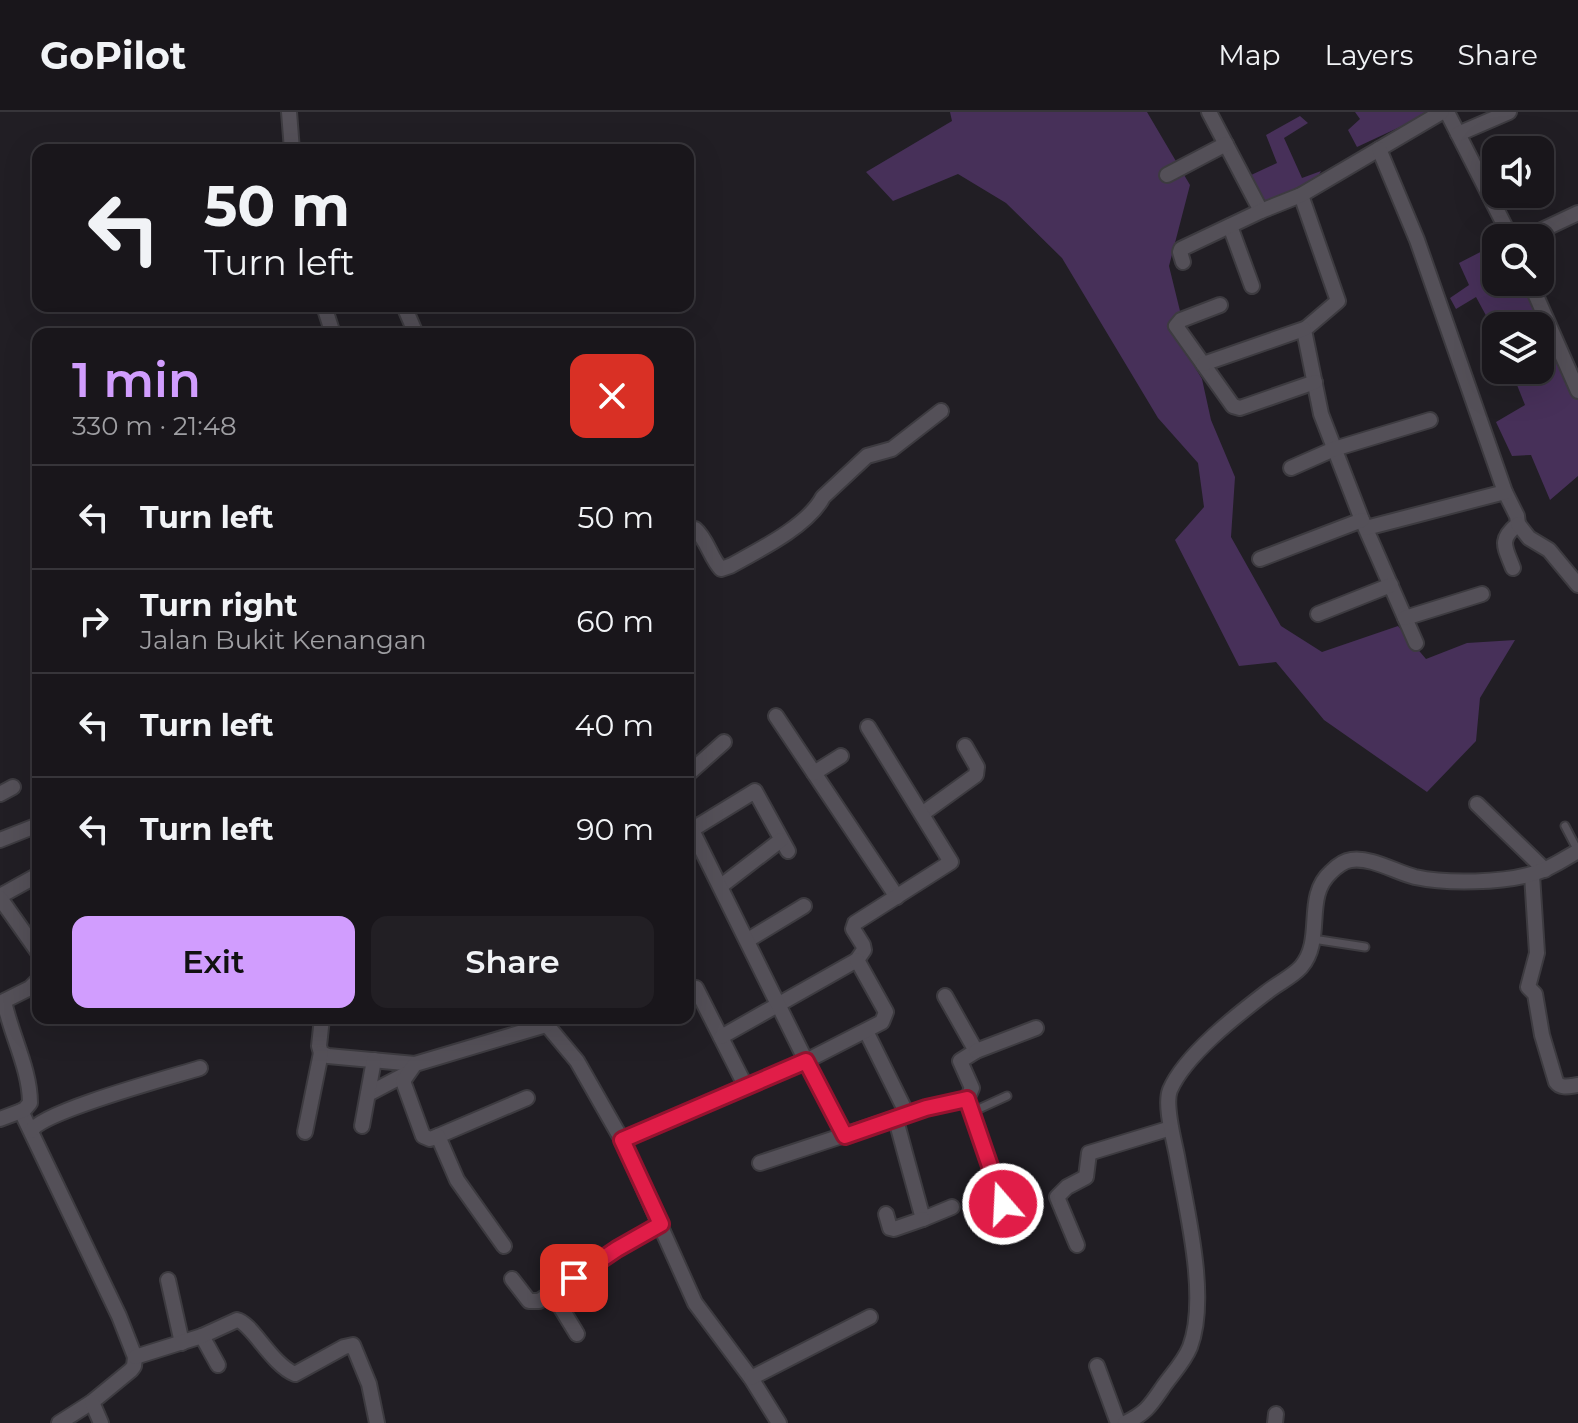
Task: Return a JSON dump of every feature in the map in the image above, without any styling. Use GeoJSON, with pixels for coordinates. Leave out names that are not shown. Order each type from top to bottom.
{"type":"FeatureCollection","features":[{"type":"Feature","properties":{"kind":"street"},"geometry":{"type":"LineString","coordinates":[[289,112],[292,144]]}},
{"type":"Feature","properties":{"kind":"street"},"geometry":{"type":"LineString","coordinates":[[1209,112],[1261,211]]}},
{"type":"Feature","properties":{"kind":"street"},"geometry":{"type":"LineString","coordinates":[[1183,262],[1181,249],[1301,195],[1445,112],[1504,224]]}},
{"type":"Feature","properties":{"kind":"street"},"geometry":{"type":"LineString","coordinates":[[1458,134],[1509,112]]}},
{"type":"Feature","properties":{"kind":"street"},"geometry":{"type":"LineString","coordinates":[[1167,175],[1226,144]]}},
{"type":"Feature","properties":{"kind":"street"},"geometry":{"type":"LineString","coordinates":[[1379,149],[1417,240],[1518,524],[1529,538],[1549,550],[1578,585]]}},
{"type":"Feature","properties":{"kind":"street"},"geometry":{"type":"LineString","coordinates":[[1203,364],[1304,329],[1338,301],[1301,195]]}},
{"type":"Feature","properties":{"kind":"street"},"geometry":{"type":"LineString","coordinates":[[1554,224],[1578,213]]}},
{"type":"Feature","properties":{"kind":"street"},"geometry":{"type":"LineString","coordinates":[[1230,226],[1252,286]]}},
{"type":"Feature","properties":{"kind":"street"},"geometry":{"type":"LineString","coordinates":[[1536,296],[1578,391]]}},
{"type":"Feature","properties":{"kind":"street"},"geometry":{"type":"LineString","coordinates":[[1220,305],[1181,320],[1176,326],[1236,408],[1315,382]]}},
{"type":"Feature","properties":{"kind":"street"},"geometry":{"type":"LineString","coordinates":[[1304,329],[1321,414],[1364,524],[1416,643]]}},
{"type":"Feature","properties":{"kind":"street"},"geometry":{"type":"LineString","coordinates":[[694,529],[701,534],[721,569],[730,566],[805,519],[819,506],[823,497],[867,456],[892,449],[941,411]]}},
{"type":"Feature","properties":{"kind":"street"},"geometry":{"type":"LineString","coordinates":[[1291,468],[1334,449],[1430,420]]}},
{"type":"Feature","properties":{"kind":"street"},"geometry":{"type":"LineString","coordinates":[[1260,559],[1364,524],[1505,492]]}},
{"type":"Feature","properties":{"kind":"street"},"geometry":{"type":"LineString","coordinates":[[1513,568],[1504,541],[1518,524]]}},
{"type":"Feature","properties":{"kind":"street"},"geometry":{"type":"LineString","coordinates":[[1318,614],[1391,585]]}},
{"type":"Feature","properties":{"kind":"street"},"geometry":{"type":"LineString","coordinates":[[1405,618],[1482,594]]}},
{"type":"Feature","properties":{"kind":"street"},"geometry":{"type":"LineString","coordinates":[[776,716],[897,897]]}},
{"type":"Feature","properties":{"kind":"street"},"geometry":{"type":"LineString","coordinates":[[721,1037],[857,960],[862,956],[864,947],[853,926],[897,897],[954,867],[868,727]]}},
{"type":"Feature","properties":{"kind":"street"},"geometry":{"type":"LineString","coordinates":[[694,769],[724,742]]}},
{"type":"Feature","properties":{"kind":"street"},"geometry":{"type":"LineString","coordinates":[[922,814],[976,775],[977,767],[965,746]]}},
{"type":"Feature","properties":{"kind":"street"},"geometry":{"type":"LineString","coordinates":[[814,773],[841,756]]}},
{"type":"Feature","properties":{"kind":"street"},"geometry":{"type":"LineString","coordinates":[[694,824],[755,791],[784,845],[721,886]]}},
{"type":"Feature","properties":{"kind":"street"},"geometry":{"type":"LineString","coordinates":[[1477,804],[1538,872],[1537,953],[1528,987],[1535,994],[1542,1035],[1556,1082],[1560,1086],[1578,1085]]}},
{"type":"Feature","properties":{"kind":"street"},"geometry":{"type":"LineString","coordinates":[[0,840],[32,827]]}},
{"type":"Feature","properties":{"kind":"street"},"geometry":{"type":"LineString","coordinates":[[694,834],[845,1136]]}},
{"type":"Feature","properties":{"kind":"street"},"geometry":{"type":"LineString","coordinates":[[1125,1423],[1147,1411],[1185,1357],[1196,1327],[1195,1274],[1171,1128],[1170,1090],[1219,1030],[1306,961],[1313,939],[1315,896],[1320,883],[1338,866],[1351,860],[1367,861],[1427,879],[1478,881],[1538,872],[1578,851]]}},
{"type":"Feature","properties":{"kind":"street"},"geometry":{"type":"LineString","coordinates":[[32,878],[0,897],[32,943]]}},
{"type":"Feature","properties":{"kind":"street"},"geometry":{"type":"LineString","coordinates":[[748,940],[804,906]]}},
{"type":"Feature","properties":{"kind":"street"},"geometry":{"type":"LineString","coordinates":[[622,1140],[806,1061],[882,1022],[886,1015],[857,960]]}},
{"type":"Feature","properties":{"kind":"street"},"geometry":{"type":"LineString","coordinates":[[0,1119],[21,1111],[30,1103],[28,1083],[2,1000],[32,986]]}},
{"type":"Feature","properties":{"kind":"street"},"geometry":{"type":"LineString","coordinates":[[696,988],[746,1087]]}},
{"type":"Feature","properties":{"kind":"street"},"geometry":{"type":"LineString","coordinates":[[945,996],[976,1051]]}},
{"type":"Feature","properties":{"kind":"street"},"geometry":{"type":"LineString","coordinates":[[305,1132],[321,1053],[321,1024]]}},
{"type":"Feature","properties":{"kind":"street"},"geometry":{"type":"LineString","coordinates":[[368,1094],[410,1069],[536,1024]]}},
{"type":"Feature","properties":{"kind":"street"},"geometry":{"type":"LineString","coordinates":[[546,1024],[577,1061],[622,1140],[695,1303],[751,1378],[777,1423]]}},
{"type":"Feature","properties":{"kind":"street"},"geometry":{"type":"LineString","coordinates":[[1003,1204],[969,1105],[972,1088],[960,1061],[976,1051],[1036,1028]]}},
{"type":"Feature","properties":{"kind":"street"},"geometry":{"type":"LineString","coordinates":[[866,1031],[901,1117],[923,1219]]}},
{"type":"Feature","properties":{"kind":"street"},"geometry":{"type":"LineString","coordinates":[[321,1053],[374,1060],[410,1069]]}},
{"type":"Feature","properties":{"kind":"street"},"geometry":{"type":"LineString","coordinates":[[362,1126],[374,1060]]}},
{"type":"Feature","properties":{"kind":"street"},"geometry":{"type":"LineString","coordinates":[[31,1131],[45,1120],[98,1099],[200,1068]]}},
{"type":"Feature","properties":{"kind":"street"},"geometry":{"type":"LineString","coordinates":[[410,1069],[404,1086],[423,1136],[430,1139],[527,1098]]}},
{"type":"Feature","properties":{"kind":"street"},"geometry":{"type":"LineString","coordinates":[[760,1163],[901,1117],[969,1105]]}},
{"type":"Feature","properties":{"kind":"street"},"geometry":{"type":"LineString","coordinates":[[21,1111],[119,1316],[135,1357],[131,1370],[92,1402],[59,1423]]}},
{"type":"Feature","properties":{"kind":"street"},"geometry":{"type":"LineString","coordinates":[[1077,1245],[1057,1197],[1067,1187],[1086,1177],[1089,1153],[1171,1128]]}},
{"type":"Feature","properties":{"kind":"street"},"geometry":{"type":"LineString","coordinates":[[438,1136],[457,1180],[504,1246]]}},
{"type":"Feature","properties":{"kind":"street"},"geometry":{"type":"LineString","coordinates":[[886,1214],[890,1228],[894,1229],[952,1207]]}},
{"type":"Feature","properties":{"kind":"street"},"geometry":{"type":"LineString","coordinates":[[512,1279],[529,1301],[539,1301],[661,1224]]}},
{"type":"Feature","properties":{"kind":"street"},"geometry":{"type":"LineString","coordinates":[[168,1280],[182,1343]]}},
{"type":"Feature","properties":{"kind":"street"},"geometry":{"type":"LineString","coordinates":[[552,1293],[577,1334]]}},
{"type":"Feature","properties":{"kind":"street"},"geometry":{"type":"LineString","coordinates":[[751,1378],[870,1317]]}},
{"type":"Feature","properties":{"kind":"street"},"geometry":{"type":"LineString","coordinates":[[135,1357],[202,1336],[237,1320],[242,1320],[273,1360],[295,1374],[353,1345],[369,1384],[377,1423]]}},
{"type":"Feature","properties":{"kind":"street"},"geometry":{"type":"LineString","coordinates":[[202,1336],[218,1365]]}},
{"type":"Feature","properties":{"kind":"street"},"geometry":{"type":"LineString","coordinates":[[1097,1366],[1118,1423]]}},
{"type":"Feature","properties":{"kind":"street"},"geometry":{"type":"LineString","coordinates":[[92,1402],[101,1423]]}},
{"type":"Feature","properties":{"kind":"lane"},"geometry":{"type":"LineString","coordinates":[[1565,826],[1578,851]]}},
{"type":"Feature","properties":{"kind":"lane"},"geometry":{"type":"LineString","coordinates":[[1313,939],[1365,947]]}},
{"type":"Feature","properties":{"kind":"lane"},"geometry":{"type":"LineString","coordinates":[[969,1105],[1007,1096]]}},
{"type":"Feature","properties":{"kind":"shaded area"},"geometry":{"type":"Polygon","coordinates":[[[950,112],[1147,112],[1190,185],[1169,266],[1180,311],[1172,329],[1202,379],[1211,420],[1235,477],[1231,537],[1281,626],[1322,652],[1398,626],[1426,659],[1467,643],[1515,640],[1480,698],[1476,741],[1427,792],[1324,720],[1276,662],[1239,666],[1175,540],[1204,507],[1198,463],[1158,418],[1062,258],[1006,203],[958,174],[893,201],[866,172],[952,121],[950,112]]]}},
{"type":"Feature","properties":{"kind":"shaded area"},"geometry":{"type":"Polygon","coordinates":[[[1355,112],[1432,112],[1357,147],[1348,130],[1360,119],[1355,112]]]}},
{"type":"Feature","properties":{"kind":"shaded area"},"geometry":{"type":"Polygon","coordinates":[[[1300,116],[1308,123],[1284,138],[1302,178],[1321,171],[1305,188],[1264,202],[1249,176],[1277,163],[1266,135],[1300,116]]]}},
{"type":"Feature","properties":{"kind":"shaded area"},"geometry":{"type":"Polygon","coordinates":[[[1482,251],[1482,296],[1533,296],[1540,312],[1484,312],[1476,297],[1456,309],[1450,298],[1469,285],[1459,263],[1482,251]]]}},
{"type":"Feature","properties":{"kind":"shaded area"},"geometry":{"type":"Polygon","coordinates":[[[1554,342],[1578,393],[1578,476],[1550,500],[1531,455],[1512,456],[1496,422],[1525,405],[1517,384],[1554,384],[1554,342]]]}},
{"type":"Feature","properties":{"kind":"route"},"geometry":{"type":"LineString","coordinates":[[574,1278],[661,1224],[622,1140],[806,1061],[845,1136],[926,1108],[967,1099],[1003,1204]]}}]}
